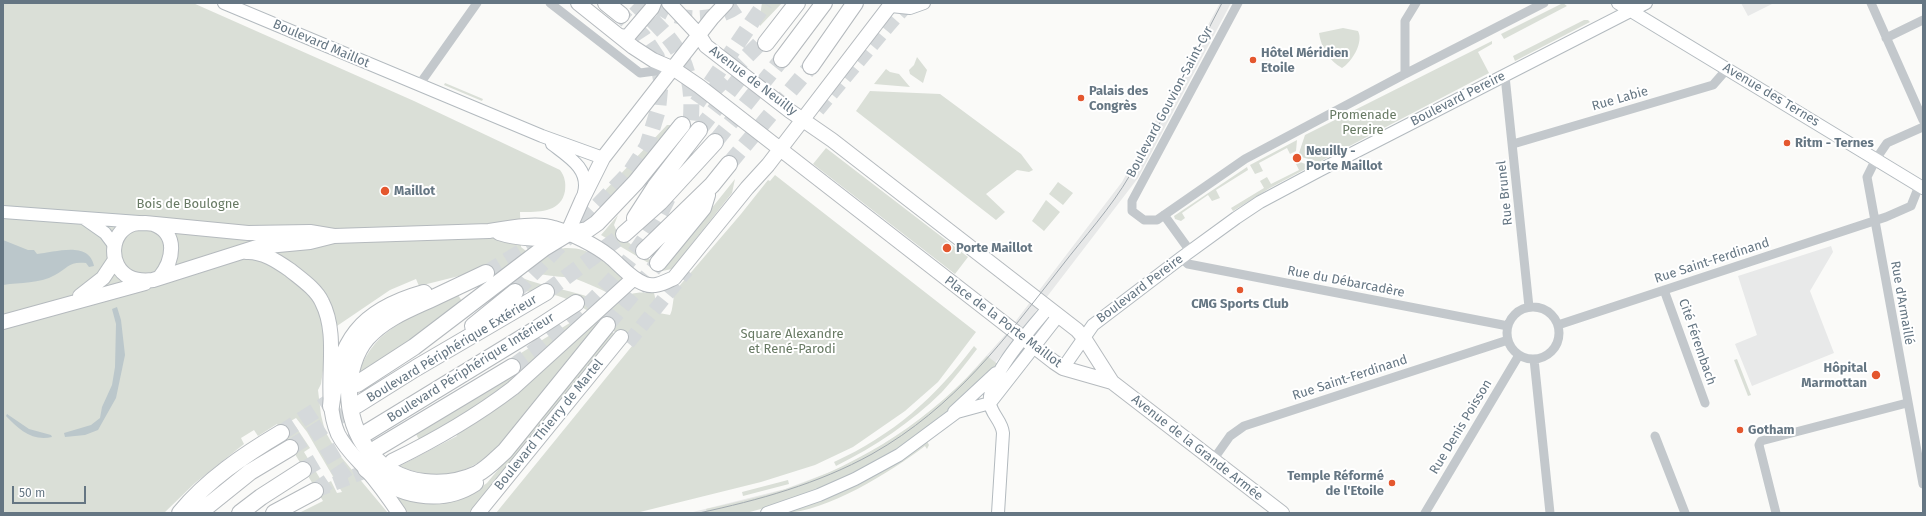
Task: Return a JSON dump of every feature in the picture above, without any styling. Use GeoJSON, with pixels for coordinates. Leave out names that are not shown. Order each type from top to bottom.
{"type":"FeatureCollection","features":[{"type":"Feature","properties":{"kind":"highway"},"geometry":{"type":"LineString","coordinates":[[606,3],[621,15]]}},
{"type":"Feature","properties":{"kind":"highway"},"geometry":{"type":"LineString","coordinates":[[782,59],[824,3]]}},
{"type":"Feature","properties":{"kind":"highway"},"geometry":{"type":"LineString","coordinates":[[811,66],[855,3]]}},
{"type":"Feature","properties":{"kind":"highway"},"geometry":{"type":"LineString","coordinates":[[765,41],[795,5]]}},
{"type":"Feature","properties":{"kind":"highway"},"geometry":{"type":"LineString","coordinates":[[357,384],[414,347],[534,255],[567,234],[587,230],[597,223],[636,182],[682,125]]}},
{"type":"Feature","properties":{"kind":"highway"},"geometry":{"type":"LineString","coordinates":[[699,130],[655,187],[624,234],[660,202],[715,142]]}},
{"type":"Feature","properties":{"kind":"highway"},"geometry":{"type":"LineString","coordinates":[[644,251],[712,184],[729,164]]}},
{"type":"Feature","properties":{"kind":"highway"},"geometry":{"type":"LineString","coordinates":[[658,263],[702,208],[712,184]]}},
{"type":"Feature","properties":{"kind":"highway"},"geometry":{"type":"LineString","coordinates":[[486,273],[392,318],[366,339],[358,352],[350,378],[349,402],[351,418],[362,443],[376,460],[390,470],[416,481],[449,483],[465,479],[486,468],[505,451]]}},
{"type":"Feature","properties":{"kind":"highway"},"geometry":{"type":"LineString","coordinates":[[331,406],[336,378],[342,359],[350,342],[364,323],[382,309],[399,301],[468,281]]}},
{"type":"Feature","properties":{"kind":"highway"},"geometry":{"type":"LineString","coordinates":[[431,360],[515,292]]}},
{"type":"Feature","properties":{"kind":"highway","name":"Boulevard Périphérique Extérieur"},"geometry":{"type":"LineString","coordinates":[[357,405],[546,292]]}},
{"type":"Feature","properties":{"kind":"highway","name":"Boulevard Périphérique Intérieur"},"geometry":{"type":"LineString","coordinates":[[366,433],[576,303]]}},
{"type":"Feature","properties":{"kind":"highway"},"geometry":{"type":"LineString","coordinates":[[366,469],[382,481],[404,491],[421,495],[443,496],[462,490],[475,483],[490,469],[607,325]]}},
{"type":"Feature","properties":{"kind":"highway"},"geometry":{"type":"LineString","coordinates":[[377,448],[512,367]]}},
{"type":"Feature","properties":{"kind":"highway"},"geometry":{"type":"LineString","coordinates":[[180,513],[199,493],[228,468],[254,449],[281,433]]}},
{"type":"Feature","properties":{"kind":"highway"},"geometry":{"type":"LineString","coordinates":[[199,513],[250,472],[290,448]]}},
{"type":"Feature","properties":{"kind":"highway"},"geometry":{"type":"LineString","coordinates":[[240,513],[276,486],[303,470]]}},
{"type":"Feature","properties":{"kind":"highway"},"geometry":{"type":"LineString","coordinates":[[274,513],[315,491]]}},
{"type":"Feature","properties":{"kind":"main road"},"geometry":{"type":"LineString","coordinates":[[578,3],[638,50],[653,60],[674,69],[780,149]]}},
{"type":"Feature","properties":{"kind":"main road"},"geometry":{"type":"LineString","coordinates":[[621,36],[625,37],[629,35],[652,8],[654,3]]}},
{"type":"Feature","properties":{"kind":"main road"},"geometry":{"type":"LineString","coordinates":[[567,234],[603,158],[674,69],[699,35],[726,3]]}},
{"type":"Feature","properties":{"kind":"main road","name":"Avenue de Neuilly"},"geometry":{"type":"LineString","coordinates":[[671,4],[699,35],[706,46],[790,111],[803,119]]}},
{"type":"Feature","properties":{"kind":"main road"},"geometry":{"type":"LineString","coordinates":[[148,223],[163,230],[169,238],[172,248],[169,264],[157,279],[139,281],[128,277],[120,269],[115,260],[114,245],[122,231],[128,226],[148,223],[248,233],[310,232],[334,236],[491,231],[510,227],[553,227],[596,247],[608,255],[634,278],[645,284],[653,285],[664,283],[674,278],[780,149],[891,5]]}},
{"type":"Feature","properties":{"kind":"main road"},"geometry":{"type":"LineString","coordinates":[[803,119],[1053,312],[1084,338],[1112,382]]}},
{"type":"Feature","properties":{"kind":"main road","name":"Place de la Porte Maillot"},"geometry":{"type":"LineString","coordinates":[[780,149],[1063,368],[1112,382]]}},
{"type":"Feature","properties":{"kind":"main road"},"geometry":{"type":"LineString","coordinates":[[3,322],[157,279],[266,245],[310,242],[334,236]]}},
{"type":"Feature","properties":{"kind":"main road"},"geometry":{"type":"LineString","coordinates":[[237,253],[255,253],[270,258],[293,273],[320,299],[326,310],[330,333],[329,385],[331,406],[338,434],[351,454],[366,469],[399,513]]}},
{"type":"Feature","properties":{"kind":"main road"},"geometry":{"type":"LineString","coordinates":[[74,301],[103,278],[115,260]]}},
{"type":"Feature","properties":{"kind":"main road"},"geometry":{"type":"LineString","coordinates":[[392,461],[453,429],[488,407],[513,388],[634,278]]}},
{"type":"Feature","properties":{"kind":"main road","name":"Boulevard Thierry de Martel"},"geometry":{"type":"LineString","coordinates":[[478,513],[625,340],[489,513]]}},
{"type":"Feature","properties":{"kind":"main road","name":"Avenue de la Grande Armée"},"geometry":{"type":"LineString","coordinates":[[1112,382],[1282,513]]}},
{"type":"Feature","properties":{"kind":"street","name":"Boulevard Maillot"},"geometry":{"type":"LineString","coordinates":[[224,3],[542,136]]}},
{"type":"Feature","properties":{"kind":"street"},"geometry":{"type":"LineString","coordinates":[[419,85],[477,3]]}},
{"type":"Feature","properties":{"kind":"street"},"geometry":{"type":"LineString","coordinates":[[550,3],[640,73],[674,69]]}},
{"type":"Feature","properties":{"kind":"street"},"geometry":{"type":"LineString","coordinates":[[891,5],[910,8],[924,3]]}},
{"type":"Feature","properties":{"kind":"street","name":"Boulevard Gouvion-Saint-Cyr"},"geometry":{"type":"LineString","coordinates":[[1164,215],[1150,221],[1144,220],[1134,214],[1131,206],[1238,3]]}},
{"type":"Feature","properties":{"kind":"street"},"geometry":{"type":"LineString","coordinates":[[1405,74],[1405,21],[1416,3]]}},
{"type":"Feature","properties":{"kind":"street"},"geometry":{"type":"LineString","coordinates":[[1164,215],[1205,185],[1245,159],[1405,74],[1544,3]]}},
{"type":"Feature","properties":{"kind":"street","name":"Avenue des Ternes"},"geometry":{"type":"LineString","coordinates":[[1618,3],[1921,187]]}},
{"type":"Feature","properties":{"kind":"street","name":"Boulevard Pereire"},"geometry":{"type":"LineString","coordinates":[[1063,368],[1093,325],[1236,218],[1285,188],[1646,3]]}},
{"type":"Feature","properties":{"kind":"street"},"geometry":{"type":"LineString","coordinates":[[1871,3],[1923,120]]}},
{"type":"Feature","properties":{"kind":"street"},"geometry":{"type":"LineString","coordinates":[[1886,38],[1923,20]]}},
{"type":"Feature","properties":{"kind":"street","name":"Rue Labie"},"geometry":{"type":"LineString","coordinates":[[1513,144],[1713,85],[1727,69]]}},
{"type":"Feature","properties":{"kind":"street","name":"Rue Brunel"},"geometry":{"type":"LineString","coordinates":[[1505,76],[1529,307]]}},
{"type":"Feature","properties":{"kind":"street","name":"Rue d'Armaillé"},"geometry":{"type":"LineString","coordinates":[[1923,127],[1887,143],[1876,159],[1867,177],[1907,404],[1923,484]]}},
{"type":"Feature","properties":{"kind":"street"},"geometry":{"type":"LineString","coordinates":[[542,136],[603,158]]}},
{"type":"Feature","properties":{"kind":"street"},"geometry":{"type":"LineString","coordinates":[[542,136],[567,156],[583,172],[586,179],[582,200]]}},
{"type":"Feature","properties":{"kind":"street","name":"Rue Saint-Ferdinand"},"geometry":{"type":"LineString","coordinates":[[1558,325],[1874,221],[1911,206],[1921,187]]}},
{"type":"Feature","properties":{"kind":"street"},"geometry":{"type":"LineString","coordinates":[[3,212],[148,223]]}},
{"type":"Feature","properties":{"kind":"street","name":"Boulevard Pereire"},"geometry":{"type":"LineString","coordinates":[[1164,215],[1186,255]]}},
{"type":"Feature","properties":{"kind":"street"},"geometry":{"type":"LineString","coordinates":[[85,218],[104,233],[114,245]]}},
{"type":"Feature","properties":{"kind":"street","name":"Rue du Débarcadère"},"geometry":{"type":"LineString","coordinates":[[1186,255],[1188,264],[1508,326]]}},
{"type":"Feature","properties":{"kind":"street","name":"Cité Férembach"},"geometry":{"type":"LineString","coordinates":[[1664,290],[1705,404]]}},
{"type":"Feature","properties":{"kind":"street"},"geometry":{"type":"LineString","coordinates":[[1529,307],[1541,308],[1547,311],[1558,325],[1559,335],[1555,347],[1547,355],[1534,359],[1519,355],[1512,349],[1508,340],[1508,326],[1515,314],[1529,307]]}},
{"type":"Feature","properties":{"kind":"street"},"geometry":{"type":"LineString","coordinates":[[767,513],[819,496],[860,477],[899,455],[957,412],[990,403],[1029,343],[1053,312]]}},
{"type":"Feature","properties":{"kind":"street","name":"Rue Saint-Ferdinand"},"geometry":{"type":"LineString","coordinates":[[1213,460],[1230,436],[1244,426],[1508,340]]}},
{"type":"Feature","properties":{"kind":"street"},"geometry":{"type":"LineString","coordinates":[[938,426],[1029,343]]}},
{"type":"Feature","properties":{"kind":"street","name":"Rue Denis Poisson"},"geometry":{"type":"LineString","coordinates":[[1425,513],[1519,355]]}},
{"type":"Feature","properties":{"kind":"street"},"geometry":{"type":"LineString","coordinates":[[1534,359],[1550,513]]}},
{"type":"Feature","properties":{"kind":"street"},"geometry":{"type":"LineString","coordinates":[[998,513],[1003,429],[990,403],[992,385],[1000,370]]}},
{"type":"Feature","properties":{"kind":"street"},"geometry":{"type":"LineString","coordinates":[[1776,513],[1759,445],[1760,442],[1907,404]]}},
{"type":"Feature","properties":{"kind":"street"},"geometry":{"type":"LineString","coordinates":[[1655,436],[1685,513]]}},
{"type":"Feature","properties":{"kind":"shaded area"},"geometry":{"type":"Polygon","coordinates":[[[1220,3],[1231,3],[1138,178],[1010,345],[985,375],[902,445],[734,513],[689,513],[785,489],[838,469],[872,451],[904,431],[942,402],[961,384],[1005,335],[1122,182],[1220,3]]]}},
{"type":"Feature","properties":{"kind":"shaded area"},"geometry":{"type":"Polygon","coordinates":[[[1741,3],[1774,3],[1748,16],[1741,3]]]}},
{"type":"Feature","properties":{"kind":"shaded area"},"geometry":{"type":"Polygon","coordinates":[[[3,240],[28,250],[34,250],[37,254],[70,250],[85,253],[91,258],[94,266],[89,267],[86,263],[76,263],[43,280],[3,285],[3,240]]]}},
{"type":"Feature","properties":{"kind":"shaded area"},"geometry":{"type":"Polygon","coordinates":[[[1831,246],[1833,252],[1810,291],[1834,353],[1752,386],[1735,344],[1757,335],[1738,276],[1831,246]]]}},
{"type":"Feature","properties":{"kind":"shaded area"},"geometry":{"type":"Polygon","coordinates":[[[117,307],[121,320],[125,355],[116,398],[98,430],[85,435],[65,437],[64,433],[91,425],[100,418],[102,407],[112,385],[115,367],[116,324],[112,309],[117,307]]]}},
{"type":"Feature","properties":{"kind":"shaded area"},"geometry":{"type":"Polygon","coordinates":[[[7,414],[29,429],[51,435],[52,437],[38,438],[26,433],[6,416],[7,414]]]}},
{"type":"Feature","properties":{"kind":"green space","name":"Bois de Boulogne"},"geometry":{"type":"Polygon","coordinates":[[[3,3],[193,3],[414,101],[560,170],[562,173],[565,191],[559,204],[548,210],[520,212],[521,247],[526,251],[489,281],[482,267],[459,276],[419,286],[416,279],[390,290],[334,328],[325,356],[321,384],[318,390],[321,415],[325,431],[342,458],[388,513],[299,513],[323,501],[277,424],[258,436],[254,430],[241,438],[244,444],[195,483],[164,513],[3,513],[3,3]],[[296,418],[289,422],[296,427],[310,448],[304,452],[324,485],[331,481],[337,493],[342,492],[307,432],[296,418]]]}},
{"type":"Feature","properties":{"kind":"green space"},"geometry":{"type":"Polygon","coordinates":[[[762,3],[782,3],[760,26],[760,15],[762,3]]]}},
{"type":"Feature","properties":{"kind":"green space"},"geometry":{"type":"Polygon","coordinates":[[[1563,3],[1567,6],[1504,39],[1501,34],[1563,3]]]}},
{"type":"Feature","properties":{"kind":"green space"},"geometry":{"type":"Polygon","coordinates":[[[1584,20],[1588,20],[1590,22],[1515,61],[1513,56],[1584,20]]]}},
{"type":"Feature","properties":{"kind":"green space"},"geometry":{"type":"Polygon","coordinates":[[[1343,28],[1358,31],[1359,41],[1353,57],[1342,68],[1333,62],[1326,53],[1319,33],[1343,28]]]}},
{"type":"Feature","properties":{"kind":"green space","name":"Promenade Pereire"},"geometry":{"type":"Polygon","coordinates":[[[1492,41],[1492,44],[1478,52],[1489,73],[1319,162],[1298,156],[1305,135],[1492,41]]]}},
{"type":"Feature","properties":{"kind":"green space"},"geometry":{"type":"Polygon","coordinates":[[[917,57],[927,70],[923,83],[910,74],[909,70],[914,65],[917,57]]]}},
{"type":"Feature","properties":{"kind":"green space"},"geometry":{"type":"Polygon","coordinates":[[[886,69],[890,72],[899,74],[910,87],[874,84],[886,69]]]}},
{"type":"Feature","properties":{"kind":"green space"},"geometry":{"type":"Polygon","coordinates":[[[445,83],[483,99],[482,101],[444,85],[445,83]]]}},
{"type":"Feature","properties":{"kind":"green space"},"geometry":{"type":"Polygon","coordinates":[[[870,91],[940,94],[1021,154],[1033,170],[1029,172],[1017,170],[986,194],[1005,212],[996,220],[856,111],[870,91]]]}},
{"type":"Feature","properties":{"kind":"green space"},"geometry":{"type":"Polygon","coordinates":[[[667,125],[671,125],[636,171],[602,206],[597,199],[667,125]]]}},
{"type":"Feature","properties":{"kind":"green space"},"geometry":{"type":"Polygon","coordinates":[[[1297,140],[1296,151],[1290,154],[1287,148],[1259,163],[1263,171],[1255,174],[1250,165],[1297,140]]]}},
{"type":"Feature","properties":{"kind":"green space"},"geometry":{"type":"Polygon","coordinates":[[[826,148],[968,257],[955,274],[813,164],[826,148]]]}},
{"type":"Feature","properties":{"kind":"green space"},"geometry":{"type":"Polygon","coordinates":[[[1300,162],[1311,166],[1270,188],[1233,211],[1231,208],[1264,188],[1260,181],[1267,177],[1271,184],[1299,170],[1296,164],[1300,162]]]}},
{"type":"Feature","properties":{"kind":"green space"},"geometry":{"type":"Polygon","coordinates":[[[1247,167],[1248,170],[1216,190],[1220,198],[1212,201],[1208,195],[1182,213],[1185,218],[1181,221],[1175,219],[1174,216],[1247,167]]]}},
{"type":"Feature","properties":{"kind":"green space","name":"Square Alexandre et René-Parodi"},"geometry":{"type":"Polygon","coordinates":[[[775,175],[976,332],[938,382],[905,411],[853,447],[815,465],[761,482],[636,513],[496,513],[632,346],[599,319],[623,297],[644,292],[654,293],[659,313],[670,315],[675,291],[768,180],[770,181],[775,175]]]}},
{"type":"Feature","properties":{"kind":"green space"},"geometry":{"type":"Polygon","coordinates":[[[735,179],[732,193],[672,269],[662,271],[601,235],[618,215],[614,225],[618,234],[654,263],[667,264],[735,179]]]}},
{"type":"Feature","properties":{"kind":"green space"},"geometry":{"type":"Polygon","coordinates":[[[1058,182],[1073,193],[1063,205],[1049,194],[1058,182]]]}},
{"type":"Feature","properties":{"kind":"green space"},"geometry":{"type":"Polygon","coordinates":[[[1046,200],[1060,212],[1044,231],[1032,221],[1046,200]]]}},
{"type":"Feature","properties":{"kind":"green space"},"geometry":{"type":"Polygon","coordinates":[[[565,248],[582,250],[596,256],[621,276],[622,279],[620,283],[608,293],[576,279],[544,275],[527,268],[551,251],[565,248]]]}},
{"type":"Feature","properties":{"kind":"green space"},"geometry":{"type":"Polygon","coordinates":[[[520,277],[600,301],[588,311],[577,304],[556,295],[535,292],[499,293],[520,277]]]}},
{"type":"Feature","properties":{"kind":"green space"},"geometry":{"type":"Polygon","coordinates":[[[458,295],[462,301],[403,346],[359,373],[366,357],[375,344],[386,333],[413,316],[458,295]]]}},
{"type":"Feature","properties":{"kind":"green space"},"geometry":{"type":"Polygon","coordinates":[[[586,313],[599,323],[499,446],[488,456],[465,469],[441,475],[414,471],[400,466],[457,436],[450,423],[419,440],[416,434],[535,363],[495,369],[586,313]]]}},
{"type":"Feature","properties":{"kind":"green space"},"geometry":{"type":"Polygon","coordinates":[[[612,332],[614,333],[608,341],[471,513],[408,513],[396,498],[399,495],[478,489],[487,483],[612,332]]]}},
{"type":"Feature","properties":{"kind":"green space"},"geometry":{"type":"Polygon","coordinates":[[[974,346],[977,349],[947,387],[918,414],[864,451],[836,466],[834,462],[875,440],[912,413],[944,382],[974,346]]]}},
{"type":"Feature","properties":{"kind":"green space"},"geometry":{"type":"Polygon","coordinates":[[[987,356],[999,365],[949,411],[893,452],[831,485],[783,503],[746,513],[707,513],[706,509],[786,489],[843,466],[870,452],[896,436],[944,399],[987,356]]]}},
{"type":"Feature","properties":{"kind":"green space"},"geometry":{"type":"Polygon","coordinates":[[[1737,359],[1751,395],[1748,396],[1734,360],[1737,359]]]}},
{"type":"Feature","properties":{"kind":"green space"},"geometry":{"type":"Polygon","coordinates":[[[927,441],[929,445],[927,449],[925,446],[895,467],[858,489],[819,506],[801,511],[784,513],[927,441]]]}},
{"type":"Feature","properties":{"kind":"green space"},"geometry":{"type":"Polygon","coordinates":[[[788,480],[789,484],[743,496],[742,492],[788,480]]]}},
{"type":"Feature","properties":{"kind":"tunnel"},"geometry":{"type":"LineString","coordinates":[[635,3],[669,38],[684,62],[688,74],[691,100],[690,126],[685,150]]}},
{"type":"Feature","properties":{"kind":"tunnel"},"geometry":{"type":"LineString","coordinates":[[656,3],[665,10],[686,18],[709,17],[721,14],[741,3]]}},
{"type":"Feature","properties":{"kind":"tunnel"},"geometry":{"type":"LineString","coordinates":[[697,103],[765,3]]}},
{"type":"Feature","properties":{"kind":"tunnel"},"geometry":{"type":"LineString","coordinates":[[818,110],[909,3]]}},
{"type":"Feature","properties":{"kind":"tunnel"},"geometry":{"type":"LineString","coordinates":[[515,292],[631,171],[647,146],[658,110],[661,80],[657,57],[643,36],[621,15]]}},
{"type":"Feature","properties":{"kind":"tunnel"},"geometry":{"type":"LineString","coordinates":[[714,90],[764,39]]}},
{"type":"Feature","properties":{"kind":"tunnel"},"geometry":{"type":"LineString","coordinates":[[715,142],[782,59]]}},
{"type":"Feature","properties":{"kind":"tunnel"},"geometry":{"type":"LineString","coordinates":[[729,164],[811,66]]}},
{"type":"Feature","properties":{"kind":"tunnel"},"geometry":{"type":"LineString","coordinates":[[699,130],[742,75]]}},
{"type":"Feature","properties":{"kind":"tunnel"},"geometry":{"type":"LineString","coordinates":[[512,367],[582,311],[604,290],[642,243],[658,218],[671,191]]}},
{"type":"Feature","properties":{"kind":"tunnel"},"geometry":{"type":"LineString","coordinates":[[486,273],[551,234]]}},
{"type":"Feature","properties":{"kind":"tunnel"},"geometry":{"type":"LineString","coordinates":[[546,292],[624,234]]}},
{"type":"Feature","properties":{"kind":"tunnel"},"geometry":{"type":"LineString","coordinates":[[607,325],[658,263]]}},
{"type":"Feature","properties":{"kind":"tunnel"},"geometry":{"type":"LineString","coordinates":[[628,343],[687,270]]}},
{"type":"Feature","properties":{"kind":"tunnel"},"geometry":{"type":"LineString","coordinates":[[281,433],[341,394]]}},
{"type":"Feature","properties":{"kind":"tunnel"},"geometry":{"type":"LineString","coordinates":[[290,448],[357,405]]}},
{"type":"Feature","properties":{"kind":"tunnel"},"geometry":{"type":"LineString","coordinates":[[303,470],[366,433]]}},
{"type":"Feature","properties":{"kind":"tunnel"},"geometry":{"type":"LineString","coordinates":[[315,491],[370,453]]}},
{"type":"Feature","properties":{"kind":"tunnel"},"geometry":{"type":"LineString","coordinates":[[315,491],[377,467]]}},
{"type":"Feature","properties":{"kind":"tram line"},"geometry":{"type":"LineString","coordinates":[[699,513],[766,497],[852,465],[902,435],[929,415],[953,393],[998,346],[1123,187],[1178,90],[1222,3]]}},
{"type":"Feature","properties":{"kind":"place","name":"Hôtel Méridien Etoile"},"geometry":{"type":"Point","coordinates":[1253,60]}},
{"type":"Feature","properties":{"kind":"place","name":"Palais des Congrès"},"geometry":{"type":"Point","coordinates":[1081,98]}},
{"type":"Feature","properties":{"kind":"place","name":"Ritm - Ternes"},"geometry":{"type":"Point","coordinates":[1787,143]}},
{"type":"Feature","properties":{"kind":"place","name":"Neuilly - Porte Maillot"},"geometry":{"type":"Point","coordinates":[1297,158]}},
{"type":"Feature","properties":{"kind":"place","name":"Maillot"},"geometry":{"type":"Point","coordinates":[385,191]}},
{"type":"Feature","properties":{"kind":"place","name":"Porte Maillot"},"geometry":{"type":"Point","coordinates":[947,248]}},
{"type":"Feature","properties":{"kind":"place","name":"CMG Sports Club"},"geometry":{"type":"Point","coordinates":[1240,290]}},
{"type":"Feature","properties":{"kind":"place","name":"Hôpital Marmottan"},"geometry":{"type":"Point","coordinates":[1876,375]}},
{"type":"Feature","properties":{"kind":"place","name":"Gotham"},"geometry":{"type":"Point","coordinates":[1740,430]}},
{"type":"Feature","properties":{"kind":"place","name":"Temple Réformé de l'Etoile"},"geometry":{"type":"Point","coordinates":[1392,483]}}]}
